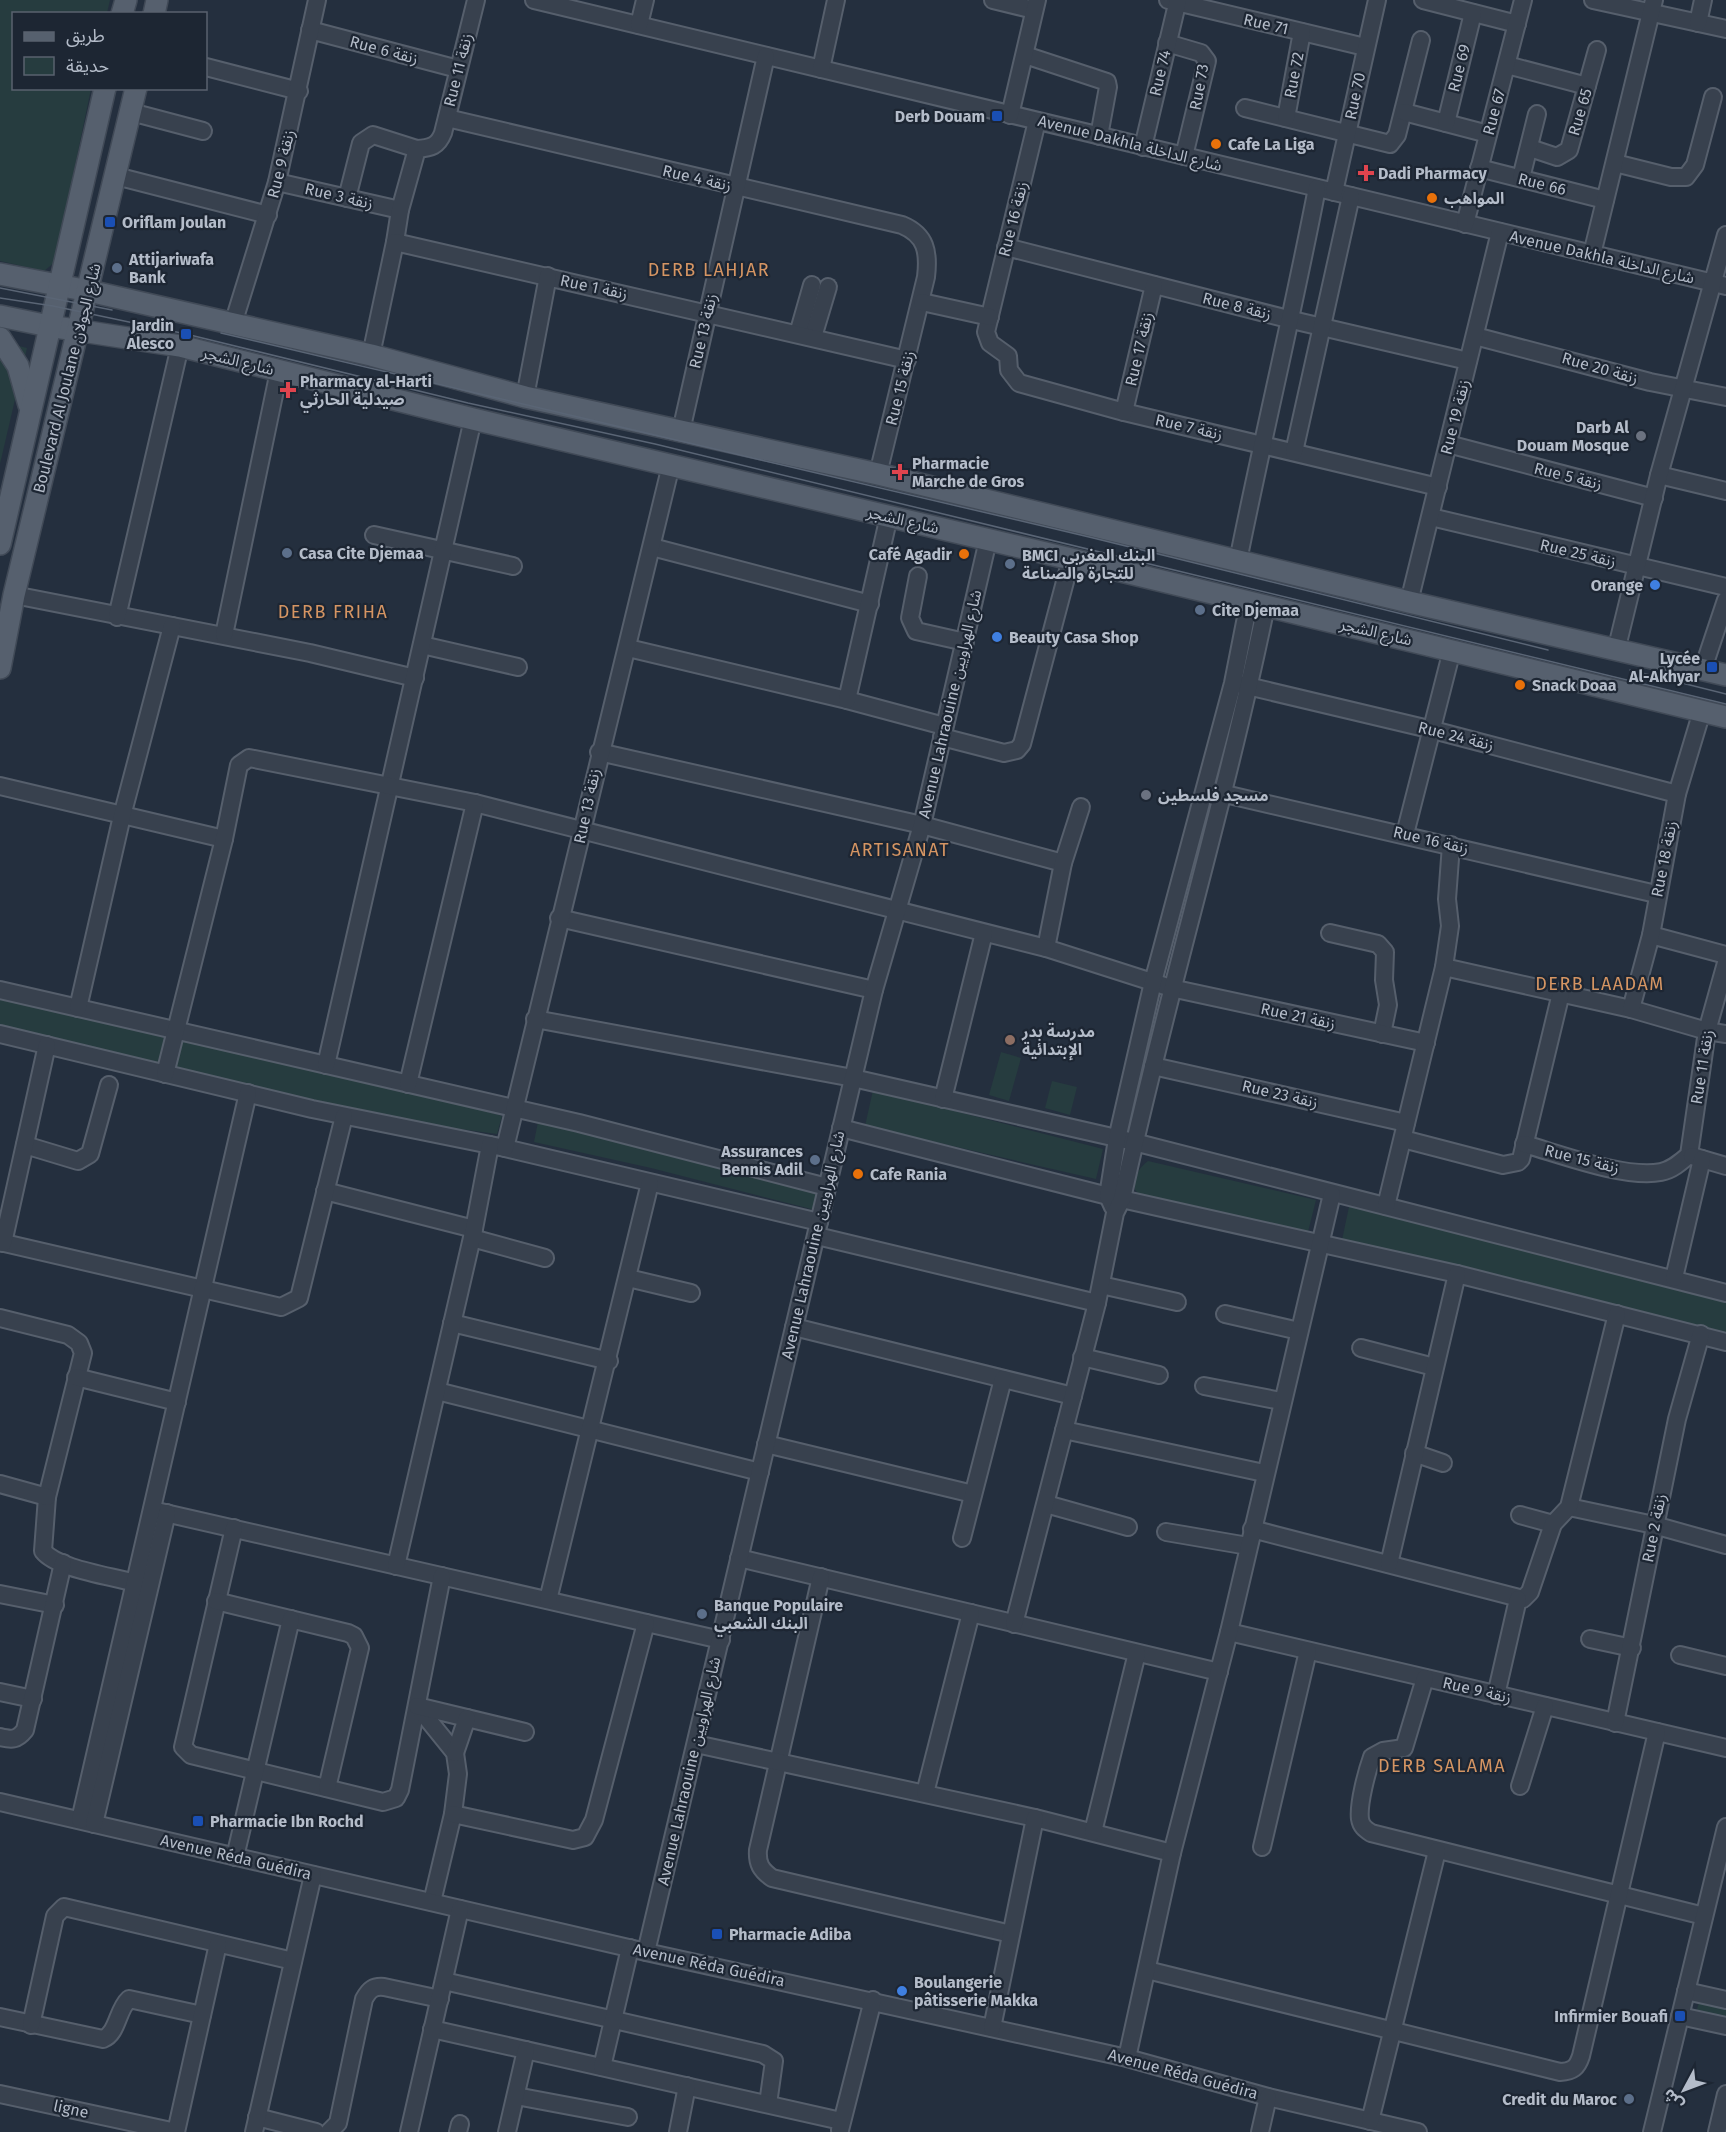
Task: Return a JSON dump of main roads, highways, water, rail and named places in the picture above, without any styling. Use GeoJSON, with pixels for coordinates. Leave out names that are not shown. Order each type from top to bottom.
{"type":"FeatureCollection","features":[{"type":"Feature","properties":{"kind":"main road","name":"Boulevard Al Joulane شارع الجولان"},"geometry":{"type":"LineString","coordinates":[[1,534],[105,90]]}},
{"type":"Feature","properties":{"kind":"main road","name":"Boulevard Al Joulane شارع الجولان"},"geometry":{"type":"LineString","coordinates":[[0,668],[14,596],[136,90]]}},
{"type":"Feature","properties":{"kind":"main road","name":"شارع الشجر"},"geometry":{"type":"LineString","coordinates":[[0,274],[89,291],[371,355],[525,397],[878,474],[1409,602],[1726,675]]}},
{"type":"Feature","properties":{"kind":"main road","name":"شارع الشجر"},"geometry":{"type":"LineString","coordinates":[[0,316],[78,331],[180,346],[473,419],[1071,559],[1726,717]]}},
{"type":"Feature","properties":{"kind":"main road"},"geometry":{"type":"LineString","coordinates":[[0,338],[18,366],[30,411]]}},
{"type":"Feature","properties":{"kind":"tram line"},"geometry":{"type":"LineString","coordinates":[[0,288],[112,310]]}},
{"type":"Feature","properties":{"kind":"tram line"},"geometry":{"type":"LineString","coordinates":[[0,298],[53,306],[186,334],[468,403],[655,444],[1726,704]]}},
{"type":"Feature","properties":{"kind":"tram line"},"geometry":{"type":"LineString","coordinates":[[221,333],[1089,537],[1548,650]]}},
{"type":"Feature","properties":{"kind":"tram line"},"geometry":{"type":"LineString","coordinates":[[1630,670],[1726,694]]}},
{"type":"Feature","properties":{"kind":"place","name":"Derb Douam"},"geometry":{"type":"Point","coordinates":[997,116]}},
{"type":"Feature","properties":{"kind":"place","name":"Cafe La Liga"},"geometry":{"type":"Point","coordinates":[1216,144]}},
{"type":"Feature","properties":{"kind":"place","name":"Dadi Pharmacy"},"geometry":{"type":"Point","coordinates":[1366,173]}},
{"type":"Feature","properties":{"kind":"place","name":"المواهب"},"geometry":{"type":"Point","coordinates":[1432,198]}},
{"type":"Feature","properties":{"kind":"place","name":"Oriflam Joulan"},"geometry":{"type":"Point","coordinates":[110,222]}},
{"type":"Feature","properties":{"kind":"place","name":"Attijariwafa Bank"},"geometry":{"type":"Point","coordinates":[117,268]}},
{"type":"Feature","properties":{"kind":"place","name":"Jardin Alesco"},"geometry":{"type":"Point","coordinates":[186,334]}},
{"type":"Feature","properties":{"kind":"place","name":"Pharmacy al-Harti صيدلية الحارثي"},"geometry":{"type":"Point","coordinates":[288,390]}},
{"type":"Feature","properties":{"kind":"place","name":"Darb Al Douam Mosque"},"geometry":{"type":"Point","coordinates":[1641,436]}},
{"type":"Feature","properties":{"kind":"place","name":"Pharmacie Marche de Gros"},"geometry":{"type":"Point","coordinates":[900,472]}},
{"type":"Feature","properties":{"kind":"place","name":"Casa Cite Djemaa"},"geometry":{"type":"Point","coordinates":[287,553]}},
{"type":"Feature","properties":{"kind":"place","name":"Café Agadir"},"geometry":{"type":"Point","coordinates":[964,554]}},
{"type":"Feature","properties":{"kind":"place","name":"BMCI البنك المغربي للتجارة والصناعة"},"geometry":{"type":"Point","coordinates":[1010,564]}},
{"type":"Feature","properties":{"kind":"place","name":"Orange"},"geometry":{"type":"Point","coordinates":[1655,585]}},
{"type":"Feature","properties":{"kind":"place","name":"Cite Djemaa"},"geometry":{"type":"Point","coordinates":[1200,610]}},
{"type":"Feature","properties":{"kind":"place","name":"Beauty Casa Shop"},"geometry":{"type":"Point","coordinates":[997,637]}},
{"type":"Feature","properties":{"kind":"place","name":"Lycée Al-Akhyar"},"geometry":{"type":"Point","coordinates":[1712,667]}},
{"type":"Feature","properties":{"kind":"place","name":"Snack Doaa"},"geometry":{"type":"Point","coordinates":[1520,685]}},
{"type":"Feature","properties":{"kind":"place","name":"مسجد فلسطين"},"geometry":{"type":"Point","coordinates":[1146,795]}},
{"type":"Feature","properties":{"kind":"place","name":"مدرسة بدر الإبتدائية"},"geometry":{"type":"Point","coordinates":[1010,1040]}},
{"type":"Feature","properties":{"kind":"place","name":"Assurances Bennis Adil"},"geometry":{"type":"Point","coordinates":[815,1160]}},
{"type":"Feature","properties":{"kind":"place","name":"Cafe Rania"},"geometry":{"type":"Point","coordinates":[858,1174]}},
{"type":"Feature","properties":{"kind":"place","name":"Banque Populaire البنك الشعبي"},"geometry":{"type":"Point","coordinates":[702,1614]}},
{"type":"Feature","properties":{"kind":"place","name":"Pharmacie Ibn Rochd"},"geometry":{"type":"Point","coordinates":[198,1821]}},
{"type":"Feature","properties":{"kind":"place","name":"Pharmacie Adiba"},"geometry":{"type":"Point","coordinates":[717,1934]}},
{"type":"Feature","properties":{"kind":"place","name":"Boulangerie pâtisserie Makka"},"geometry":{"type":"Point","coordinates":[902,1991]}},
{"type":"Feature","properties":{"kind":"place","name":"Infirmier Bouafi"},"geometry":{"type":"Point","coordinates":[1680,2016]}},
{"type":"Feature","properties":{"kind":"place","name":"Credit du Maroc"},"geometry":{"type":"Point","coordinates":[1629,2099]}},
{"type":"Feature","properties":{"kind":"district","name":"DERB LAHJAR"},"geometry":{"type":"Point","coordinates":[709,270]}},
{"type":"Feature","properties":{"kind":"district","name":"DERB FRIHA"},"geometry":{"type":"Point","coordinates":[333,612]}},
{"type":"Feature","properties":{"kind":"district","name":"ARTISANAT"},"geometry":{"type":"Point","coordinates":[900,850]}},
{"type":"Feature","properties":{"kind":"district","name":"DERB LAADAM"},"geometry":{"type":"Point","coordinates":[1600,984]}},
{"type":"Feature","properties":{"kind":"district","name":"DERB SALAMA"},"geometry":{"type":"Point","coordinates":[1442,1766]}}]}
